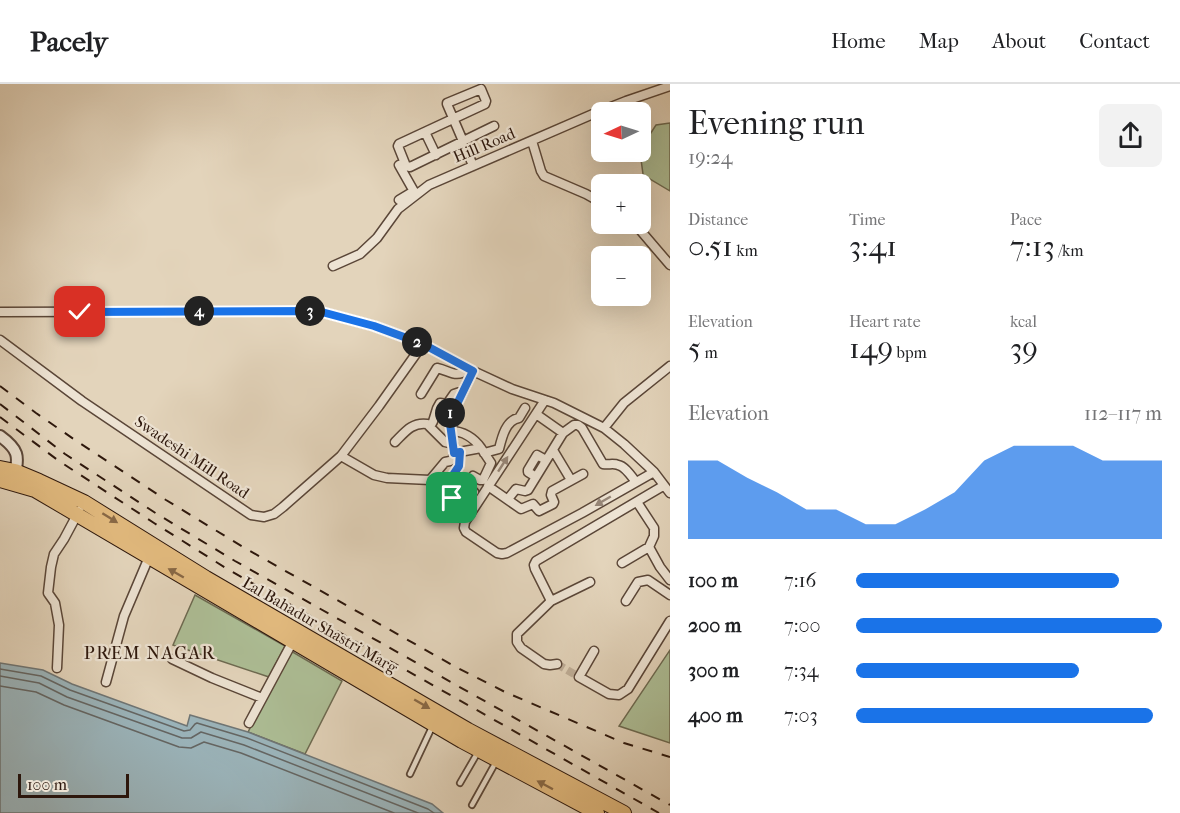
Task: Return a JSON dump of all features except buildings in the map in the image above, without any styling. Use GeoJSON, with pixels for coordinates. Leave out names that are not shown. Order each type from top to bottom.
{"type":"FeatureCollection","features":[{"type":"Feature","properties":{"kind":"main road","name":"Lal Bahadur Shastri Marg"},"geometry":{"type":"LineString","coordinates":[[0,468],[9,478],[37,485],[80,508],[465,736],[622,812]]}},
{"type":"Feature","properties":{"kind":"main road","name":"Lal Bahadur Shastri Marg"},"geometry":{"type":"LineString","coordinates":[[80,508],[149,557],[251,610],[293,640],[319,650]]}},
{"type":"Feature","properties":{"kind":"main road","name":"Lal Bahadur Shastri Marg"},"geometry":{"type":"LineString","coordinates":[[365,677],[433,724],[465,736],[479,750],[597,813]]}},
{"type":"Feature","properties":{"kind":"street","name":"Hill Road"},"geometry":{"type":"LineString","coordinates":[[333,266],[360,254],[377,238],[398,209],[415,193],[429,185],[626,101],[670,86]]}},
{"type":"Feature","properties":{"kind":"street"},"geometry":{"type":"LineString","coordinates":[[473,166],[463,142],[454,119],[447,104],[448,101],[481,89],[486,103],[454,119],[399,144],[398,148],[406,166],[410,167],[463,142],[494,126]]}},
{"type":"Feature","properties":{"kind":"street"},"geometry":{"type":"LineString","coordinates":[[425,132],[436,155]]}},
{"type":"Feature","properties":{"kind":"street"},"geometry":{"type":"LineString","coordinates":[[532,141],[544,176],[591,197]]}},
{"type":"Feature","properties":{"kind":"street"},"geometry":{"type":"LineString","coordinates":[[399,165],[415,193],[399,200]]}},
{"type":"Feature","properties":{"kind":"street"},"geometry":{"type":"LineString","coordinates":[[643,234],[670,266]]}},
{"type":"Feature","properties":{"kind":"street"},"geometry":{"type":"LineString","coordinates":[[0,312],[318,311],[374,326],[423,344],[471,370],[512,389],[554,403],[604,428],[654,472],[670,493]]}},
{"type":"Feature","properties":{"kind":"street","name":"Swadeshi Mill Road"},"geometry":{"type":"LineString","coordinates":[[0,340],[82,401],[251,515],[264,517],[274,514],[341,456],[423,344]]}},
{"type":"Feature","properties":{"kind":"street"},"geometry":{"type":"LineString","coordinates":[[604,428],[624,403],[670,366]]}},
{"type":"Feature","properties":{"kind":"street"},"geometry":{"type":"LineString","coordinates":[[422,394],[437,368],[452,374],[462,374],[471,370]]}},
{"type":"Feature","properties":{"kind":"street"},"geometry":{"type":"LineString","coordinates":[[341,456],[374,475],[387,478],[449,481],[459,466],[449,416],[451,404],[454,394],[463,391],[471,370]]}},
{"type":"Feature","properties":{"kind":"street"},"geometry":{"type":"LineString","coordinates":[[545,400],[465,522],[466,532],[497,553],[507,554],[654,472]]}},
{"type":"Feature","properties":{"kind":"street"},"geometry":{"type":"LineString","coordinates":[[430,427],[435,421],[435,411],[440,403],[451,404]]}},
{"type":"Feature","properties":{"kind":"street"},"geometry":{"type":"LineString","coordinates":[[395,442],[417,424],[427,424],[444,442],[456,449],[497,450],[501,437],[511,421],[519,418],[525,408]]}},
{"type":"Feature","properties":{"kind":"street"},"geometry":{"type":"LineString","coordinates":[[536,414],[563,433]]}},
{"type":"Feature","properties":{"kind":"street"},"geometry":{"type":"LineString","coordinates":[[508,499],[516,489],[528,490],[563,433],[574,425],[582,428],[603,465],[621,465],[636,482]]}},
{"type":"Feature","properties":{"kind":"street"},"geometry":{"type":"LineString","coordinates":[[441,481],[444,498],[455,499],[461,505],[465,505],[474,492],[467,484],[473,476],[483,480],[491,465],[474,440],[463,433],[451,431]]}},
{"type":"Feature","properties":{"kind":"street"},"geometry":{"type":"LineString","coordinates":[[0,436],[17,453],[18,458],[9,478]]}},
{"type":"Feature","properties":{"kind":"street"},"geometry":{"type":"LineString","coordinates":[[430,480],[445,462],[452,460],[456,449]]}},
{"type":"Feature","properties":{"kind":"street"},"geometry":{"type":"LineString","coordinates":[[553,450],[571,480]]}},
{"type":"Feature","properties":{"kind":"street"},"geometry":{"type":"LineString","coordinates":[[489,486],[521,509],[533,504],[541,511],[554,502],[552,491],[583,474]]}},
{"type":"Feature","properties":{"kind":"street"},"geometry":{"type":"LineString","coordinates":[[551,601],[535,569],[536,561],[663,486]]}},
{"type":"Feature","properties":{"kind":"street"},"geometry":{"type":"LineString","coordinates":[[622,563],[649,547],[654,536],[654,528],[637,502]]}},
{"type":"Feature","properties":{"kind":"street"},"geometry":{"type":"LineString","coordinates":[[57,668],[59,625],[55,603],[48,593],[51,567],[57,547],[64,539],[80,508]]}},
{"type":"Feature","properties":{"kind":"street"},"geometry":{"type":"LineString","coordinates":[[649,547],[670,580]]}},
{"type":"Feature","properties":{"kind":"street"},"geometry":{"type":"LineString","coordinates":[[106,682],[124,616],[149,557]]}},
{"type":"Feature","properties":{"kind":"street"},"geometry":{"type":"LineString","coordinates":[[626,601],[638,582],[648,579],[670,595]]}},
{"type":"Feature","properties":{"kind":"street"},"geometry":{"type":"LineString","coordinates":[[557,664],[550,666],[544,664],[521,648],[517,642],[517,634],[551,601],[590,582]]}},
{"type":"Feature","properties":{"kind":"street"},"geometry":{"type":"LineString","coordinates":[[594,651],[579,677],[609,694],[619,695],[628,689],[670,621]]}},
{"type":"Feature","properties":{"kind":"street"},"geometry":{"type":"LineString","coordinates":[[249,723],[293,640]]}},
{"type":"Feature","properties":{"kind":"street"},"geometry":{"type":"LineString","coordinates":[[172,658],[212,678],[262,698]]}},
{"type":"Feature","properties":{"kind":"lane"},"geometry":{"type":"LineString","coordinates":[[410,774],[433,724]]}},
{"type":"Feature","properties":{"kind":"lane"},"geometry":{"type":"LineString","coordinates":[[460,783],[479,750]]}},
{"type":"Feature","properties":{"kind":"lane"},"geometry":{"type":"LineString","coordinates":[[472,805],[497,760]]}},
{"type":"Feature","properties":{"kind":"green space"},"geometry":{"type":"Polygon","coordinates":[[[670,123],[670,191],[651,180],[651,174],[643,174],[641,162],[651,162],[651,133],[656,125],[670,123]]]}},
{"type":"Feature","properties":{"kind":"green space"},"geometry":{"type":"Polygon","coordinates":[[[195,595],[285,646],[269,677],[173,645],[195,595]]]}},
{"type":"Feature","properties":{"kind":"green space"},"geometry":{"type":"Polygon","coordinates":[[[670,650],[670,743],[619,726],[670,650]]]}},
{"type":"Feature","properties":{"kind":"green space"},"geometry":{"type":"Polygon","coordinates":[[[291,651],[342,681],[305,754],[248,732],[291,651]]]}},
{"type":"Feature","properties":{"kind":"water"},"geometry":{"type":"Polygon","coordinates":[[[0,663],[43,670],[72,684],[187,726],[190,715],[248,732],[432,804],[443,813],[0,813],[0,663]]]}},
{"type":"Feature","properties":{"kind":"tunnel"},"geometry":{"type":"LineString","coordinates":[[557,664],[579,677]]}},
{"type":"Feature","properties":{"kind":"railway"},"geometry":{"type":"LineString","coordinates":[[0,386],[78,442],[166,500],[243,547],[454,666],[505,692],[624,743],[670,757]]}},
{"type":"Feature","properties":{"kind":"railway"},"geometry":{"type":"LineString","coordinates":[[0,404],[65,454],[235,561],[670,805]]}},
{"type":"Feature","properties":{"kind":"railway"},"geometry":{"type":"LineString","coordinates":[[0,417],[59,461],[229,570],[659,813]]}},
{"type":"Feature","properties":{"kind":"district","name":"PREM NAGAR"},"geometry":{"type":"Point","coordinates":[150,653]}},
{"type":"Feature","properties":{"kind":"route"},"geometry":{"type":"LineString","coordinates":[[80,312],[318,311],[374,326],[423,344],[473,371],[457,404],[453,406],[449,414],[454,453],[460,452],[460,464],[449,481],[441,481],[444,498],[452,498]]}}]}
